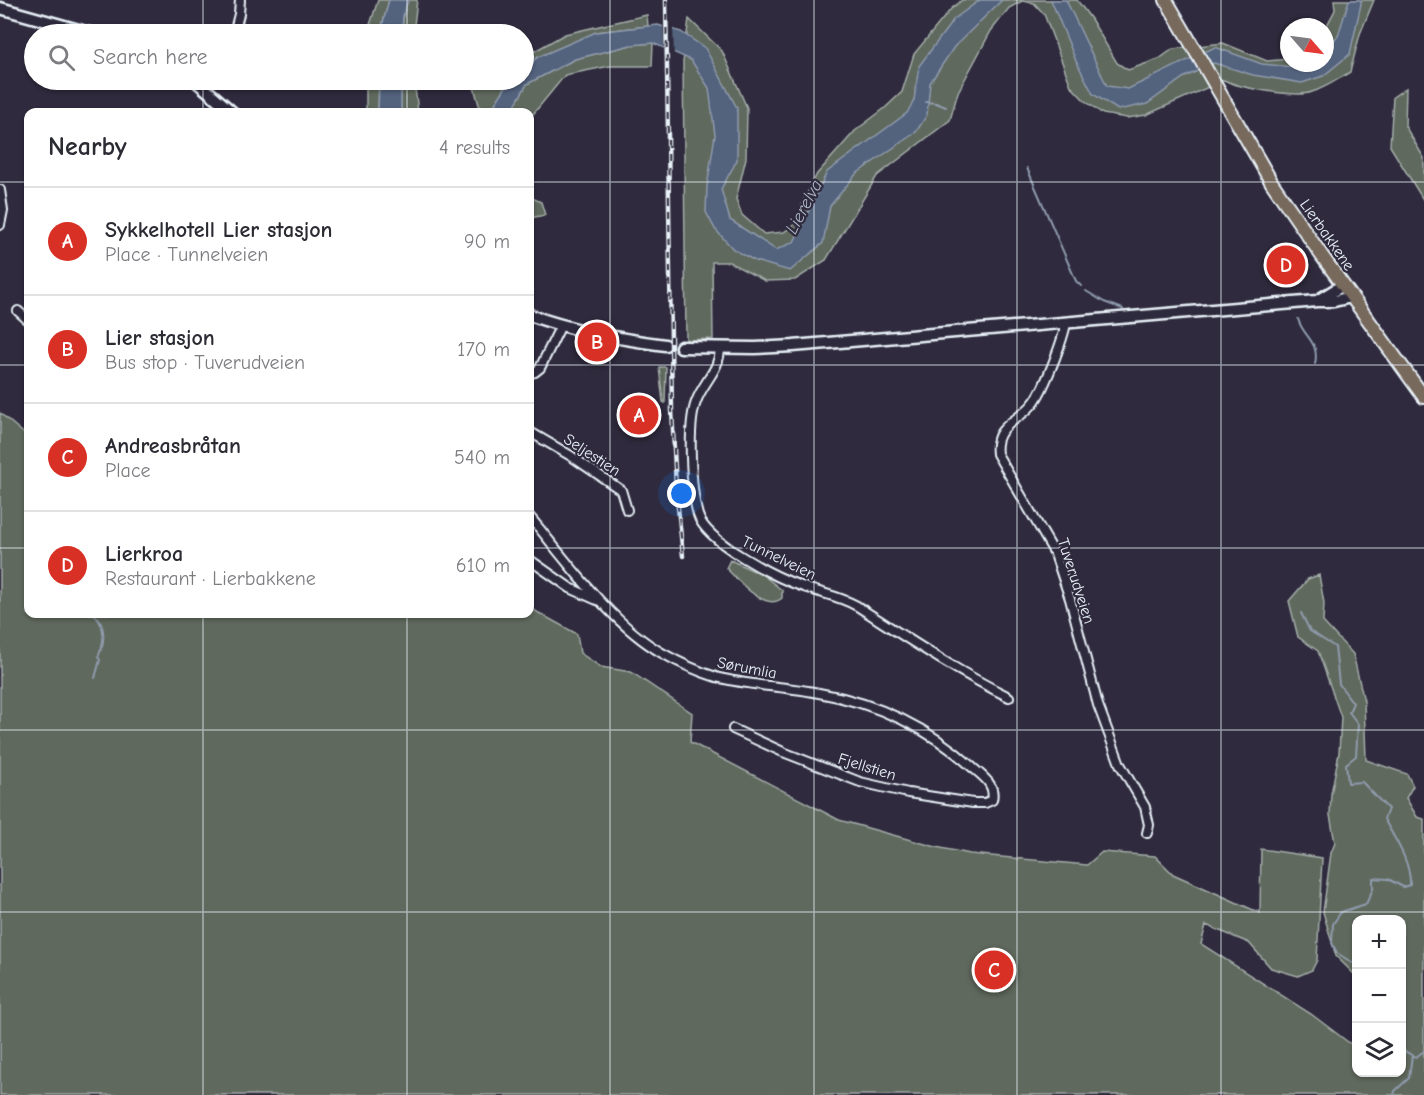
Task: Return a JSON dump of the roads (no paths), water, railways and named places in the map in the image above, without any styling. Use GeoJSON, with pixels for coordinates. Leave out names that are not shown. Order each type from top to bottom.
{"type":"FeatureCollection","features":[{"type":"Feature","properties":{"kind":"main road","name":"Lierbakkene"},"geometry":{"type":"LineString","coordinates":[[1166,0],[1272,183],[1424,397]]}},
{"type":"Feature","properties":{"kind":"main road"},"geometry":{"type":"LineString","coordinates":[[0,8],[57,24]]}},
{"type":"Feature","properties":{"kind":"main road"},"geometry":{"type":"LineString","coordinates":[[209,90],[228,108]]}},
{"type":"Feature","properties":{"kind":"main road"},"geometry":{"type":"LineString","coordinates":[[1317,301],[1343,285]]}},
{"type":"Feature","properties":{"kind":"main road"},"geometry":{"type":"LineString","coordinates":[[681,346],[720,348],[793,346],[1334,301],[1352,297]]}},
{"type":"Feature","properties":{"kind":"main road"},"geometry":{"type":"LineString","coordinates":[[534,316],[624,340],[665,345]]}},
{"type":"Feature","properties":{"kind":"street"},"geometry":{"type":"LineString","coordinates":[[236,24],[240,0]]}},
{"type":"Feature","properties":{"kind":"street"},"geometry":{"type":"LineString","coordinates":[[0,190],[3,210],[0,225]]}},
{"type":"Feature","properties":{"kind":"street"},"geometry":{"type":"LineString","coordinates":[[18,311],[24,316]]}},
{"type":"Feature","properties":{"kind":"street","name":"Tuverudveien"},"geometry":{"type":"LineString","coordinates":[[1066,323],[1040,393],[1031,406],[1000,434],[996,447],[997,454],[1054,554],[1070,599],[1098,705],[1120,764],[1145,807],[1149,825],[1147,833]]}},
{"type":"Feature","properties":{"kind":"street"},"geometry":{"type":"LineString","coordinates":[[534,372],[540,368],[561,325]]}},
{"type":"Feature","properties":{"kind":"street","name":"Tunnelveien"},"geometry":{"type":"LineString","coordinates":[[720,348],[719,361],[695,403],[692,428],[692,464],[697,513],[707,532],[728,548],[770,572],[856,606],[927,652],[1010,698]]}},
{"type":"Feature","properties":{"kind":"street","name":"Seljestien"},"geometry":{"type":"LineString","coordinates":[[534,434],[621,490],[627,510]]}},
{"type":"Feature","properties":{"kind":"street","name":"Sørumlia"},"geometry":{"type":"LineString","coordinates":[[534,522],[600,601],[637,636],[658,651],[703,672],[734,680],[842,697],[910,723],[956,752],[986,780],[993,790]]}},
{"type":"Feature","properties":{"kind":"street"},"geometry":{"type":"LineString","coordinates":[[534,563],[570,588],[600,601]]}},
{"type":"Feature","properties":{"kind":"street","name":"Fjellstien"},"geometry":{"type":"LineString","coordinates":[[732,729],[850,779],[883,788],[974,803],[985,803],[992,800],[993,790]]}},
{"type":"Feature","properties":{"kind":"water"},"geometry":{"type":"Polygon","coordinates":[[[389,0],[408,0],[403,24],[383,24],[389,0]]]}},
{"type":"Feature","properties":{"kind":"water"},"geometry":{"type":"Polygon","coordinates":[[[980,0],[1002,0],[954,47],[930,83],[927,115],[916,132],[856,174],[830,206],[823,243],[790,271],[755,261],[733,249],[715,229],[706,212],[707,187],[715,135],[709,88],[691,60],[653,43],[631,45],[575,59],[534,80],[534,60],[538,57],[596,32],[658,25],[681,32],[705,48],[737,108],[737,160],[721,189],[730,220],[776,250],[794,242],[827,172],[907,113],[914,100],[919,66],[954,19],[980,0]]]}},
{"type":"Feature","properties":{"kind":"water"},"geometry":{"type":"Polygon","coordinates":[[[1051,0],[1066,0],[1107,86],[1128,89],[1215,47],[1262,64],[1280,66],[1280,72],[1328,72],[1302,83],[1253,75],[1214,63],[1183,78],[1147,104],[1118,110],[1093,94],[1076,61],[1051,0]]]}},
{"type":"Feature","properties":{"kind":"water"},"geometry":{"type":"Polygon","coordinates":[[[1349,0],[1361,0],[1361,4],[1350,54],[1334,67],[1334,40],[1338,36],[1349,0]]]}},
{"type":"Feature","properties":{"kind":"water"},"geometry":{"type":"Polygon","coordinates":[[[379,90],[401,90],[401,108],[378,108],[379,90]]]}},
{"type":"Feature","properties":{"kind":"water"},"geometry":{"type":"Polygon","coordinates":[[[504,90],[524,90],[513,108],[492,108],[504,90]]]}},
{"type":"Feature","properties":{"kind":"waterway"},"geometry":{"type":"LineString","coordinates":[[926,102],[946,107]]}},
{"type":"Feature","properties":{"kind":"waterway"},"geometry":{"type":"LineString","coordinates":[[1027,168],[1076,281],[1081,286]]}},
{"type":"Feature","properties":{"kind":"waterway"},"geometry":{"type":"LineString","coordinates":[[1086,291],[1104,302],[1123,309]]}},
{"type":"Feature","properties":{"kind":"waterway"},"geometry":{"type":"LineString","coordinates":[[1298,319],[1313,344],[1315,364]]}},
{"type":"Feature","properties":{"kind":"waterway"},"geometry":{"type":"LineString","coordinates":[[1301,613],[1310,631],[1335,647],[1339,684],[1353,703],[1349,712],[1358,724],[1356,756],[1346,764],[1348,783],[1362,782],[1388,809],[1384,819],[1402,851],[1410,876],[1410,885],[1403,887],[1388,879],[1373,878],[1373,889],[1366,904],[1341,912],[1333,924],[1332,943],[1337,953],[1352,962]]}},
{"type":"Feature","properties":{"kind":"waterway"},"geometry":{"type":"LineString","coordinates":[[95,678],[103,634],[97,618]]}},
{"type":"Feature","properties":{"kind":"waterway"},"geometry":{"type":"LineString","coordinates":[[1406,1052],[1416,1057],[1424,1051]]}},
{"type":"Feature","properties":{"kind":"waterway"},"geometry":{"type":"LineString","coordinates":[[1394,1095],[1395,1091],[1409,1078],[1412,1055]]}},
{"type":"Feature","properties":{"kind":"railway"},"geometry":{"type":"LineString","coordinates":[[666,0],[672,410],[676,488],[683,556]]}},
{"type":"Feature","properties":{"kind":"place","name":"Lierkroa"},"geometry":{"type":"Point","coordinates":[1286,265]}},
{"type":"Feature","properties":{"kind":"place","name":"Lier stasjon"},"geometry":{"type":"Point","coordinates":[597,342]}},
{"type":"Feature","properties":{"kind":"place","name":"Sykkelhotell Lier stasjon"},"geometry":{"type":"Point","coordinates":[639,415]}},
{"type":"Feature","properties":{"kind":"place","name":"Andreasbråtan"},"geometry":{"type":"Point","coordinates":[994,970]}},
{"type":"Feature","properties":{"kind":"water label","name":"Lierelva"},"geometry":{"type":"Point","coordinates":[804,207]}}]}
